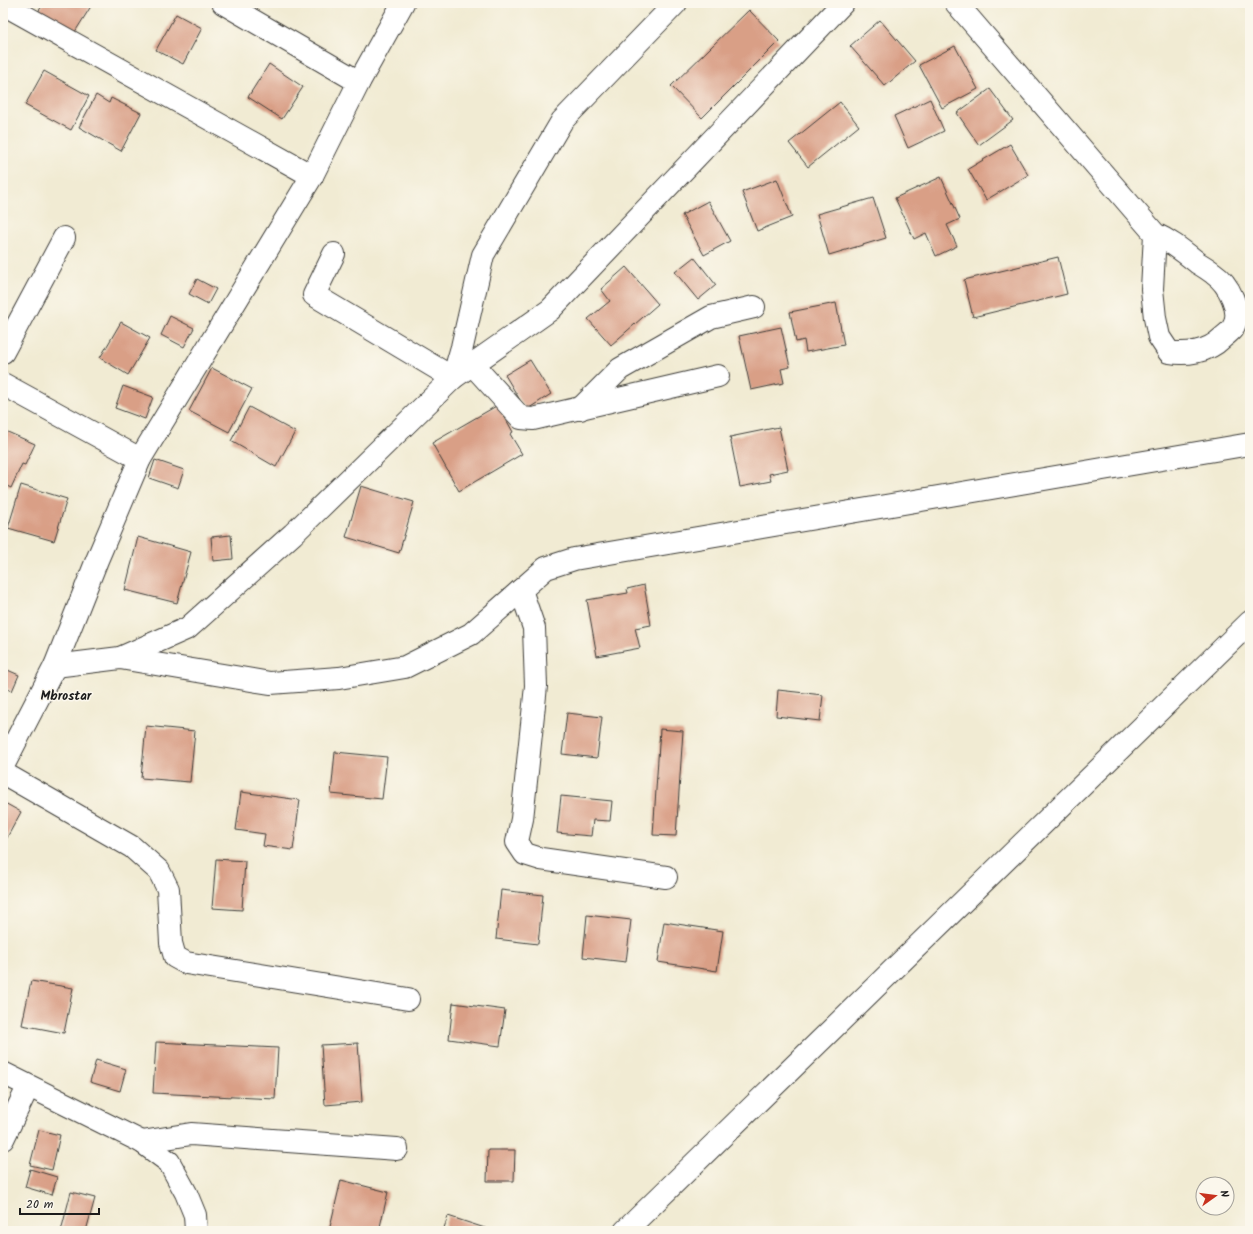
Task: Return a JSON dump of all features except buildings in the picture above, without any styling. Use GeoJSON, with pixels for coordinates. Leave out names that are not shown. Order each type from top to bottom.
{"type":"FeatureCollection","features":[{"type":"Feature","properties":{"kind":"street"},"geometry":{"type":"LineString","coordinates":[[223,3],[359,82]]}},
{"type":"Feature","properties":{"kind":"street"},"geometry":{"type":"LineString","coordinates":[[3,766],[56,666],[97,560],[140,460],[312,176],[359,82],[403,3]]}},
{"type":"Feature","properties":{"kind":"street"},"geometry":{"type":"LineString","coordinates":[[453,378],[462,347],[483,256],[562,121],[676,3]]}},
{"type":"Feature","properties":{"kind":"street"},"geometry":{"type":"LineString","coordinates":[[120,658],[188,628],[293,534],[453,378],[550,310],[843,3]]}},
{"type":"Feature","properties":{"kind":"street"},"geometry":{"type":"LineString","coordinates":[[956,3],[1155,234],[1166,239],[1214,273],[1225,284],[1235,305],[1236,316],[1232,328],[1219,342],[1201,350],[1182,354],[1169,352],[1159,337],[1152,289],[1155,234]]}},
{"type":"Feature","properties":{"kind":"street"},"geometry":{"type":"LineString","coordinates":[[3,4],[312,176]]}},
{"type":"Feature","properties":{"kind":"street"},"geometry":{"type":"LineString","coordinates":[[3,352],[64,238]]}},
{"type":"Feature","properties":{"kind":"street"},"geometry":{"type":"LineString","coordinates":[[334,254],[314,295],[453,378]]}},
{"type":"Feature","properties":{"kind":"street"},"geometry":{"type":"LineString","coordinates":[[580,409],[620,369],[712,317],[754,307]]}},
{"type":"Feature","properties":{"kind":"street"},"geometry":{"type":"LineString","coordinates":[[472,364],[521,418],[539,418],[718,376]]}},
{"type":"Feature","properties":{"kind":"street"},"geometry":{"type":"LineString","coordinates":[[3,384],[140,460]]}},
{"type":"Feature","properties":{"kind":"street"},"geometry":{"type":"LineString","coordinates":[[56,666],[120,658],[270,683],[339,678],[405,667],[471,634],[546,568],[574,559],[1250,444]]}},
{"type":"Feature","properties":{"kind":"street"},"geometry":{"type":"LineString","coordinates":[[521,590],[534,628],[536,686],[522,819],[517,842],[525,854],[541,859],[666,877]]}},
{"type":"Feature","properties":{"kind":"street"},"geometry":{"type":"LineString","coordinates":[[624,1231],[1250,622]]}},
{"type":"Feature","properties":{"kind":"street"},"geometry":{"type":"LineString","coordinates":[[3,773],[132,847],[159,872],[168,889],[171,943],[175,957],[186,963],[408,999]]}},
{"type":"Feature","properties":{"kind":"street"},"geometry":{"type":"LineString","coordinates":[[3,1073],[28,1087],[142,1142],[169,1162],[186,1193],[195,1215],[196,1231]]}},
{"type":"Feature","properties":{"kind":"street"},"geometry":{"type":"LineString","coordinates":[[3,1139],[28,1087]]}},
{"type":"Feature","properties":{"kind":"street"},"geometry":{"type":"LineString","coordinates":[[142,1142],[192,1134],[397,1149]]}},
{"type":"Feature","properties":{"kind":"district","name":"Mbrostar"},"geometry":{"type":"Point","coordinates":[66,696]}}]}
